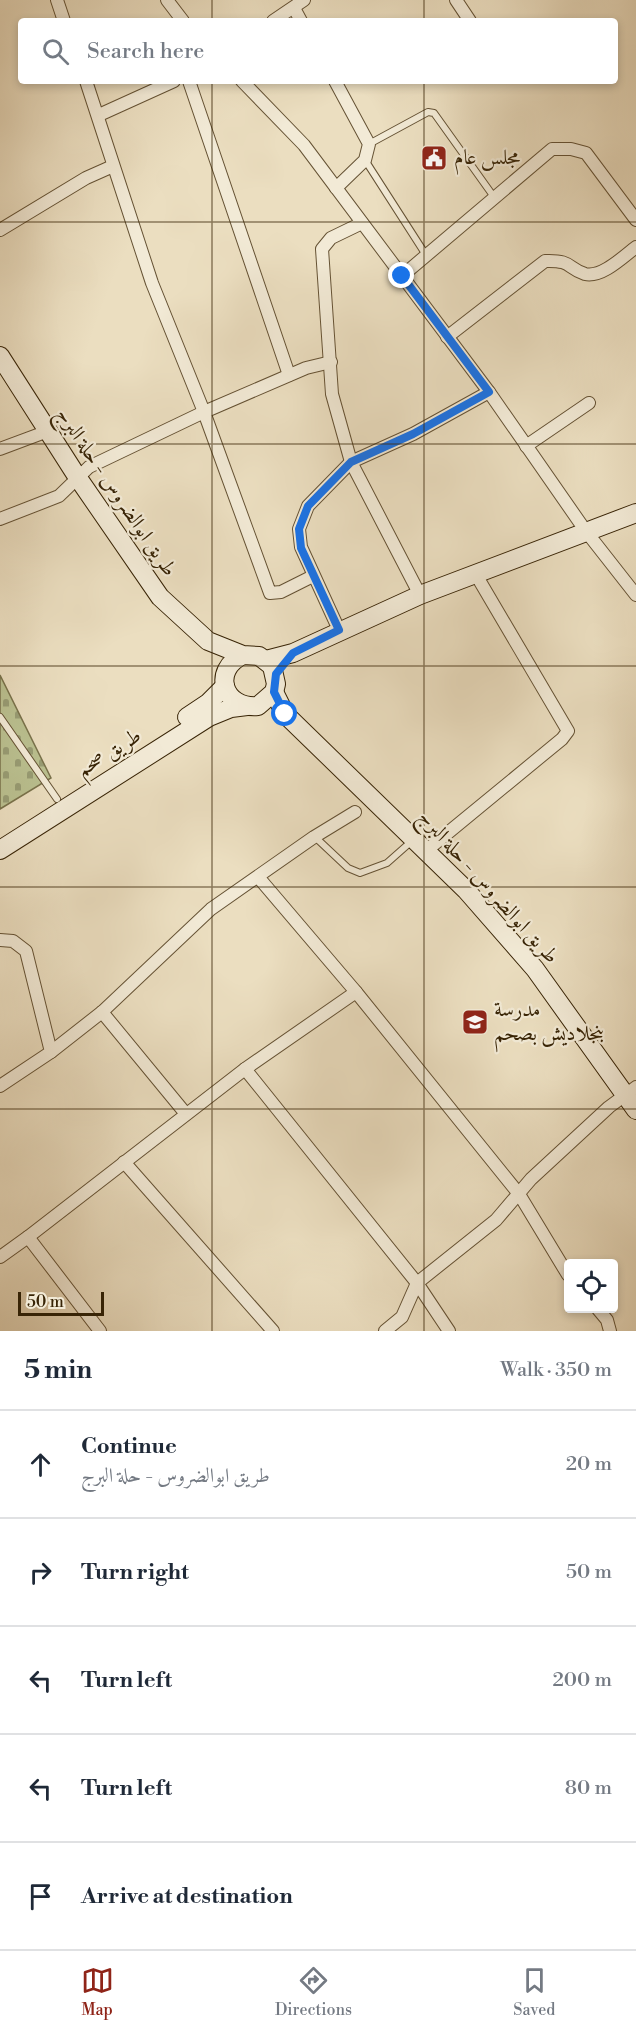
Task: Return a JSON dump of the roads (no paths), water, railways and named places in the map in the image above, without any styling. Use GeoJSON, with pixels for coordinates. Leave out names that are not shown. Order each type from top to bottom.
{"type":"FeatureCollection","features":[{"type":"Feature","properties":{"kind":"main road","name":"طريق ابوالضروس - حلة البرج"},"geometry":{"type":"LineString","coordinates":[[0,356],[78,478],[160,597],[208,641],[243,656]]}},
{"type":"Feature","properties":{"kind":"main road"},"geometry":{"type":"LineString","coordinates":[[272,676],[251,654],[236,659],[225,679],[229,696],[237,703],[253,706],[267,701],[272,676],[293,653],[339,630],[420,595],[585,530],[636,513]]}},
{"type":"Feature","properties":{"kind":"main road","name":"طريق ابوالضروس - حلة البرج"},"geometry":{"type":"LineString","coordinates":[[208,641],[225,679]]}},
{"type":"Feature","properties":{"kind":"main road","name":"طريق ابوالضروس - حلة البرج"},"geometry":{"type":"LineString","coordinates":[[272,676],[285,714],[466,890],[535,969],[630,1091],[636,1110]]}},
{"type":"Feature","properties":{"kind":"main road","name":"طريق صحم"},"geometry":{"type":"LineString","coordinates":[[0,836],[200,709],[225,679]]}},
{"type":"Feature","properties":{"kind":"main road","name":"طريق ابوالضروس - حلة البرج"},"geometry":{"type":"LineString","coordinates":[[253,706],[285,714]]}},
{"type":"Feature","properties":{"kind":"main road","name":"طريق صحم"},"geometry":{"type":"LineString","coordinates":[[0,850],[209,717],[231,708],[253,706]]}},
{"type":"Feature","properties":{"kind":"street"},"geometry":{"type":"LineString","coordinates":[[57,0],[63,18]]}},
{"type":"Feature","properties":{"kind":"street"},"geometry":{"type":"LineString","coordinates":[[167,0],[181,18]]}},
{"type":"Feature","properties":{"kind":"street"},"geometry":{"type":"LineString","coordinates":[[456,0],[468,18]]}},
{"type":"Feature","properties":{"kind":"street"},"geometry":{"type":"LineString","coordinates":[[278,18],[299,4]]}},
{"type":"Feature","properties":{"kind":"street"},"geometry":{"type":"LineString","coordinates":[[87,84],[152,283],[204,412],[270,593],[281,592],[313,576]]}},
{"type":"Feature","properties":{"kind":"street"},"geometry":{"type":"LineString","coordinates":[[99,115],[167,84]]}},
{"type":"Feature","properties":{"kind":"street"},"geometry":{"type":"LineString","coordinates":[[190,84],[289,375]]}},
{"type":"Feature","properties":{"kind":"street"},"geometry":{"type":"LineString","coordinates":[[245,84],[304,145],[489,392],[585,530],[636,595]]}},
{"type":"Feature","properties":{"kind":"street"},"geometry":{"type":"LineString","coordinates":[[336,188],[366,160],[369,144],[337,84]]}},
{"type":"Feature","properties":{"kind":"street"},"geometry":{"type":"LineString","coordinates":[[402,276],[552,149],[571,149],[586,153],[636,220]]}},
{"type":"Feature","properties":{"kind":"street"},"geometry":{"type":"LineString","coordinates":[[0,230],[86,177],[113,166]]}},
{"type":"Feature","properties":{"kind":"street"},"geometry":{"type":"LineString","coordinates":[[362,223],[331,238],[322,249],[332,394],[351,462],[420,595]]}},
{"type":"Feature","properties":{"kind":"street"},"geometry":{"type":"LineString","coordinates":[[447,336],[545,261],[563,260],[586,274],[599,273],[636,247]]}},
{"type":"Feature","properties":{"kind":"street"},"geometry":{"type":"LineString","coordinates":[[0,519],[59,496],[89,467],[204,412],[289,375],[331,362]]}},
{"type":"Feature","properties":{"kind":"street"},"geometry":{"type":"LineString","coordinates":[[339,630],[301,548],[299,529],[308,506],[351,462],[413,434],[489,392]]}},
{"type":"Feature","properties":{"kind":"street"},"geometry":{"type":"LineString","coordinates":[[526,446],[589,403]]}},
{"type":"Feature","properties":{"kind":"street"},"geometry":{"type":"LineString","coordinates":[[0,449],[48,431]]}},
{"type":"Feature","properties":{"kind":"street"},"geometry":{"type":"LineString","coordinates":[[421,844],[562,739],[568,731],[475,573]]}},
{"type":"Feature","properties":{"kind":"street"},"geometry":{"type":"LineString","coordinates":[[0,1086],[51,1052],[102,1012],[211,909],[259,878],[314,837],[355,812]]}},
{"type":"Feature","properties":{"kind":"street"},"geometry":{"type":"LineString","coordinates":[[259,878],[356,992],[519,1194],[564,1268]]}},
{"type":"Feature","properties":{"kind":"street"},"geometry":{"type":"LineString","coordinates":[[0,939],[13,941],[26,951],[51,1052]]}},
{"type":"Feature","properties":{"kind":"street"},"geometry":{"type":"LineString","coordinates":[[0,1257],[245,1069],[356,992]]}},
{"type":"Feature","properties":{"kind":"street"},"geometry":{"type":"LineString","coordinates":[[102,1012],[186,1114]]}},
{"type":"Feature","properties":{"kind":"street"},"geometry":{"type":"LineString","coordinates":[[245,1069],[417,1283],[449,1331]]}},
{"type":"Feature","properties":{"kind":"street"},"geometry":{"type":"LineString","coordinates":[[385,1331],[402,1317],[417,1283],[496,1221],[531,1179],[630,1091]]}},
{"type":"Feature","properties":{"kind":"street"},"geometry":{"type":"LineString","coordinates":[[124,1162],[273,1331]]}},
{"type":"Feature","properties":{"kind":"street"},"geometry":{"type":"LineString","coordinates":[[28,1237],[100,1331]]}},
{"type":"Feature","properties":{"kind":"street"},"geometry":{"type":"LineString","coordinates":[[601,1313],[607,1320],[610,1331]]}},
{"type":"Feature","properties":{"kind":"lane"},"geometry":{"type":"LineString","coordinates":[[369,144],[428,112],[434,113],[495,198]]}},
{"type":"Feature","properties":{"kind":"lane"},"geometry":{"type":"LineString","coordinates":[[366,160],[426,255]]}},
{"type":"Feature","properties":{"kind":"lane"},"geometry":{"type":"LineString","coordinates":[[0,717],[57,800]]}},
{"type":"Feature","properties":{"kind":"lane"},"geometry":{"type":"LineString","coordinates":[[314,837],[348,868],[360,873],[387,863],[421,844]]}},
{"type":"Feature","properties":{"kind":"place","name":"مجلس عام"},"geometry":{"type":"Point","coordinates":[434,158]}},
{"type":"Feature","properties":{"kind":"place","name":"مدرسة بنجلاديش بصحم"},"geometry":{"type":"Point","coordinates":[475,1022]}}]}
